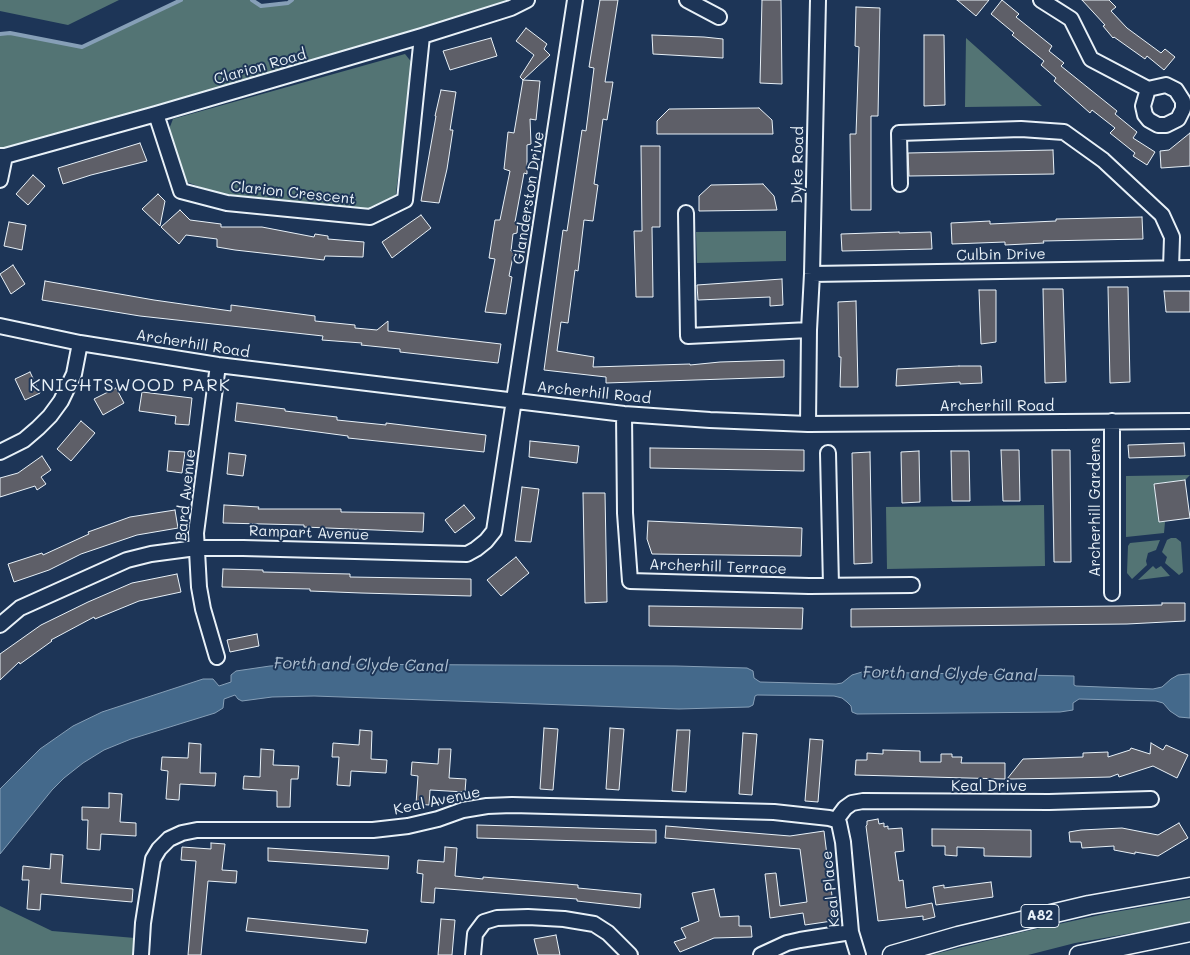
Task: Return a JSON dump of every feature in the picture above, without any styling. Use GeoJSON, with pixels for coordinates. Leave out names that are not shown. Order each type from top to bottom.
{"type":"FeatureCollection","features":[{"type":"Feature","properties":{"kind":"main road","name":"A82"},"geometry":{"type":"LineString","coordinates":[[892,955],[1012,922],[1089,905],[1190,887]]}},
{"type":"Feature","properties":{"kind":"main road"},"geometry":{"type":"LineString","coordinates":[[1079,955],[1114,951],[1190,932]]}},
{"type":"Feature","properties":{"kind":"street","name":"Clarion Road"},"geometry":{"type":"LineString","coordinates":[[3,156],[156,114],[422,36],[512,8],[526,0]]}},
{"type":"Feature","properties":{"kind":"street","name":"Glanderston Drive"},"geometry":{"type":"LineString","coordinates":[[514,401],[575,0]]}},
{"type":"Feature","properties":{"kind":"street"},"geometry":{"type":"LineString","coordinates":[[687,0],[719,17]]}},
{"type":"Feature","properties":{"kind":"street","name":"Dyke Road"},"geometry":{"type":"LineString","coordinates":[[808,424],[818,0]]}},
{"type":"Feature","properties":{"kind":"street"},"geometry":{"type":"LineString","coordinates":[[1041,0],[1072,19],[1091,59],[1148,89]]}},
{"type":"Feature","properties":{"kind":"street","name":"Clarion Crescent"},"geometry":{"type":"LineString","coordinates":[[156,114],[182,191],[226,203],[370,217],[405,200],[422,36]]}},
{"type":"Feature","properties":{"kind":"street"},"geometry":{"type":"LineString","coordinates":[[900,184],[899,133],[1021,129],[1064,132],[1103,160],[1162,215],[1172,238],[1171,268]]}},
{"type":"Feature","properties":{"kind":"street"},"geometry":{"type":"LineString","coordinates":[[0,180],[3,156]]}},
{"type":"Feature","properties":{"kind":"street"},"geometry":{"type":"LineString","coordinates":[[686,213],[688,336],[809,330]]}},
{"type":"Feature","properties":{"kind":"street","name":"Culbin Drive"},"geometry":{"type":"LineString","coordinates":[[812,274],[1190,268]]}},
{"type":"Feature","properties":{"kind":"street","name":"Archerhill Road"},"geometry":{"type":"LineString","coordinates":[[0,326],[80,342],[218,365],[624,414],[808,424],[1190,421]]}},
{"type":"Feature","properties":{"kind":"street"},"geometry":{"type":"LineString","coordinates":[[0,452],[24,440],[56,409],[74,374],[80,342]]}},
{"type":"Feature","properties":{"kind":"street","name":"Bard Avenue"},"geometry":{"type":"LineString","coordinates":[[217,657],[203,610],[196,548],[197,520],[218,365]]}},
{"type":"Feature","properties":{"kind":"street","name":"Rampart Avenue"},"geometry":{"type":"LineString","coordinates":[[0,625],[20,608],[127,560],[151,554],[196,548],[243,548],[467,554],[476,549],[494,531],[514,401]]}},
{"type":"Feature","properties":{"kind":"street","name":"Archerhill Terrace"},"geometry":{"type":"LineString","coordinates":[[624,414],[625,514],[630,580],[831,586],[912,585]]}},
{"type":"Feature","properties":{"kind":"street","name":"Archerhill Gardens"},"geometry":{"type":"LineString","coordinates":[[1112,421],[1112,593]]}},
{"type":"Feature","properties":{"kind":"street"},"geometry":{"type":"LineString","coordinates":[[828,452],[831,586]]}},
{"type":"Feature","properties":{"kind":"street"},"geometry":{"type":"LineString","coordinates":[[0,610],[20,608]]}},
{"type":"Feature","properties":{"kind":"street","name":"Keal Drive"},"geometry":{"type":"LineString","coordinates":[[836,820],[845,808],[852,803],[863,802],[1039,802],[1151,799]]}},
{"type":"Feature","properties":{"kind":"street","name":"Keal Avenue"},"geometry":{"type":"LineString","coordinates":[[141,955],[143,923],[153,859],[159,849],[169,839],[182,832],[197,830],[373,830],[408,826],[479,808],[512,805],[774,812],[836,820]]}},
{"type":"Feature","properties":{"kind":"street","name":"Keal Place"},"geometry":{"type":"LineString","coordinates":[[836,820],[839,823],[843,842],[851,932],[858,955]]}},
{"type":"Feature","properties":{"kind":"street"},"geometry":{"type":"LineString","coordinates":[[473,955],[476,934],[484,922],[497,918],[528,917],[564,919],[594,924],[608,933],[630,955]]}},
{"type":"Feature","properties":{"kind":"street"},"geometry":{"type":"LineString","coordinates":[[761,955],[787,943],[851,932]]}},
{"type":"Feature","properties":{"kind":"green space"},"geometry":{"type":"Polygon","coordinates":[[[0,0],[119,0],[68,25],[0,11],[0,0]]]}},
{"type":"Feature","properties":{"kind":"green space"},"geometry":{"type":"Polygon","coordinates":[[[181,0],[252,0],[261,6],[288,3],[292,0],[527,0],[0,156],[0,34],[10,33],[82,47],[181,0]]]}},
{"type":"Feature","properties":{"kind":"green space"},"geometry":{"type":"Polygon","coordinates":[[[966,38],[1042,106],[965,107],[966,38]]]}},
{"type":"Feature","properties":{"kind":"green space"},"geometry":{"type":"Polygon","coordinates":[[[405,54],[413,64],[395,200],[372,213],[216,193],[187,182],[168,132],[173,119],[405,54]]]}},
{"type":"Feature","properties":{"kind":"green space"},"geometry":{"type":"Polygon","coordinates":[[[786,231],[786,261],[697,263],[696,232],[786,231]]]}},
{"type":"Feature","properties":{"kind":"green space"},"geometry":{"type":"Polygon","coordinates":[[[1190,475],[1185,480],[1154,484],[1159,522],[1165,522],[1164,533],[1126,537],[1126,476],[1190,475]]]}},
{"type":"Feature","properties":{"kind":"green space"},"geometry":{"type":"Polygon","coordinates":[[[1044,505],[1045,566],[887,569],[886,507],[1044,505]]]}},
{"type":"Feature","properties":{"kind":"green space"},"geometry":{"type":"Polygon","coordinates":[[[1176,538],[1181,542],[1183,572],[1179,575],[1165,563],[1167,557],[1162,552],[1167,540],[1176,538]]]}},
{"type":"Feature","properties":{"kind":"green space"},"geometry":{"type":"Polygon","coordinates":[[[1160,540],[1156,550],[1148,553],[1147,565],[1132,579],[1127,573],[1128,546],[1130,543],[1160,540]]]}},
{"type":"Feature","properties":{"kind":"green space"},"geometry":{"type":"Polygon","coordinates":[[[1153,566],[1156,569],[1161,566],[1170,576],[1138,580],[1153,566]]]}},
{"type":"Feature","properties":{"kind":"green space"},"geometry":{"type":"Polygon","coordinates":[[[1190,899],[1190,923],[1075,943],[1028,955],[931,955],[1109,913],[1190,899]]]}},
{"type":"Feature","properties":{"kind":"green space"},"geometry":{"type":"Polygon","coordinates":[[[0,906],[52,931],[135,938],[133,955],[0,955],[0,906]]]}},
{"type":"Feature","properties":{"kind":"water","name":"Forth and Clyde Canal"},"geometry":{"type":"Polygon","coordinates":[[[310,664],[747,668],[753,671],[754,678],[760,682],[836,684],[842,683],[852,675],[862,672],[1074,676],[1074,685],[1076,686],[1153,689],[1162,687],[1178,675],[1190,674],[1190,718],[1179,717],[1163,703],[1156,701],[1079,699],[1073,703],[1073,710],[1060,712],[857,714],[852,712],[851,706],[842,698],[834,696],[757,695],[753,705],[749,707],[679,709],[314,696],[272,697],[242,701],[235,695],[224,699],[223,708],[215,713],[131,739],[104,750],[83,763],[52,790],[0,854],[0,789],[40,749],[73,726],[102,712],[203,679],[213,679],[219,686],[231,682],[231,675],[236,671],[270,666],[310,664]]]}},
{"type":"Feature","properties":{"kind":"building"},"geometry":{"type":"Polygon","coordinates":[[[600,0],[618,0],[605,82],[613,82],[607,120],[603,119],[594,184],[598,185],[593,221],[584,220],[578,271],[575,270],[568,323],[561,322],[557,351],[594,357],[593,367],[690,365],[784,360],[784,377],[606,383],[606,377],[544,370],[563,230],[567,231],[582,130],[586,131],[594,68],[589,67],[600,0]]]}},
{"type":"Feature","properties":{"kind":"building"},"geometry":{"type":"Polygon","coordinates":[[[762,0],[781,0],[782,84],[760,83],[762,0]]]}},
{"type":"Feature","properties":{"kind":"building"},"geometry":{"type":"Polygon","coordinates":[[[957,0],[989,0],[976,16],[957,0]]]}},
{"type":"Feature","properties":{"kind":"building"},"geometry":{"type":"Polygon","coordinates":[[[1002,0],[1019,14],[1016,17],[1052,46],[1049,51],[1064,63],[1061,66],[1117,111],[1115,114],[1137,132],[1133,138],[1155,152],[1147,165],[1133,156],[1135,153],[1110,133],[1115,128],[1092,110],[1090,113],[1054,81],[1056,78],[1041,65],[1044,61],[1012,35],[1014,33],[991,14],[1002,0]]]}},
{"type":"Feature","properties":{"kind":"building"},"geometry":{"type":"Polygon","coordinates":[[[1082,0],[1109,0],[1116,7],[1111,11],[1127,28],[1161,53],[1165,49],[1175,57],[1164,70],[1147,56],[1145,59],[1113,38],[1103,26],[1105,25],[1082,0]]]}},
{"type":"Feature","properties":{"kind":"building"},"geometry":{"type":"Polygon","coordinates":[[[856,7],[880,8],[878,116],[871,116],[871,210],[851,210],[850,134],[856,134],[859,47],[855,46],[856,7]]]}},
{"type":"Feature","properties":{"kind":"building"},"geometry":{"type":"Polygon","coordinates":[[[526,28],[547,44],[544,49],[550,55],[523,80],[520,77],[534,55],[516,41],[526,28]]]}},
{"type":"Feature","properties":{"kind":"building"},"geometry":{"type":"Polygon","coordinates":[[[652,35],[723,39],[723,58],[653,54],[652,35]]]}},
{"type":"Feature","properties":{"kind":"building"},"geometry":{"type":"Polygon","coordinates":[[[924,35],[944,35],[945,105],[924,106],[924,35]]]}},
{"type":"Feature","properties":{"kind":"building"},"geometry":{"type":"Polygon","coordinates":[[[491,38],[497,56],[450,70],[443,51],[491,38]]]}},
{"type":"Feature","properties":{"kind":"building"},"geometry":{"type":"Polygon","coordinates":[[[523,80],[540,81],[536,120],[530,119],[531,144],[527,145],[527,174],[524,173],[515,222],[518,222],[517,233],[513,234],[511,251],[514,252],[509,276],[512,277],[506,314],[485,312],[495,259],[489,258],[495,220],[500,220],[510,171],[504,169],[508,132],[514,133],[523,80]]]}},
{"type":"Feature","properties":{"kind":"building"},"geometry":{"type":"Polygon","coordinates":[[[441,90],[456,92],[450,130],[453,130],[439,203],[421,201],[441,90]]]}},
{"type":"Feature","properties":{"kind":"building"},"geometry":{"type":"Polygon","coordinates":[[[759,108],[772,120],[773,134],[657,134],[657,121],[669,109],[759,108]]]}},
{"type":"Feature","properties":{"kind":"building"},"geometry":{"type":"Polygon","coordinates":[[[1190,133],[1190,166],[1161,168],[1160,151],[1169,150],[1190,133]]]}},
{"type":"Feature","properties":{"kind":"building"},"geometry":{"type":"Polygon","coordinates":[[[140,143],[147,161],[63,184],[58,168],[140,143]]]}},
{"type":"Feature","properties":{"kind":"building"},"geometry":{"type":"Polygon","coordinates":[[[641,146],[660,146],[660,227],[652,227],[653,297],[636,297],[634,231],[642,231],[641,146]]]}},
{"type":"Feature","properties":{"kind":"building"},"geometry":{"type":"Polygon","coordinates":[[[1053,150],[1054,174],[909,176],[908,153],[1053,150]]]}},
{"type":"Feature","properties":{"kind":"building"},"geometry":{"type":"Polygon","coordinates":[[[33,175],[45,186],[28,205],[16,194],[33,175]]]}},
{"type":"Feature","properties":{"kind":"building"},"geometry":{"type":"Polygon","coordinates":[[[763,184],[774,196],[777,210],[699,211],[699,196],[711,185],[763,184]]]}},
{"type":"Feature","properties":{"kind":"building"},"geometry":{"type":"Polygon","coordinates":[[[158,194],[165,201],[160,226],[142,209],[158,194]]]}},
{"type":"Feature","properties":{"kind":"building"},"geometry":{"type":"Polygon","coordinates":[[[180,210],[190,220],[221,224],[221,227],[262,227],[314,237],[315,234],[328,236],[328,239],[364,242],[363,257],[325,256],[324,260],[235,250],[217,247],[217,239],[186,235],[179,244],[161,227],[180,210]]]}},
{"type":"Feature","properties":{"kind":"building"},"geometry":{"type":"Polygon","coordinates":[[[421,215],[431,228],[392,258],[382,242],[421,215]]]}},
{"type":"Feature","properties":{"kind":"building"},"geometry":{"type":"Polygon","coordinates":[[[1142,217],[1143,239],[1043,241],[1044,243],[1005,245],[1005,242],[952,244],[951,223],[990,221],[990,224],[1056,221],[1056,219],[1142,217]]]}},
{"type":"Feature","properties":{"kind":"building"},"geometry":{"type":"Polygon","coordinates":[[[9,222],[26,225],[22,250],[4,246],[9,222]]]}},
{"type":"Feature","properties":{"kind":"building"},"geometry":{"type":"Polygon","coordinates":[[[931,232],[932,249],[842,251],[841,234],[931,232]]]}},
{"type":"Feature","properties":{"kind":"building"},"geometry":{"type":"Polygon","coordinates":[[[13,265],[25,284],[11,294],[0,274],[13,265]]]}},
{"type":"Feature","properties":{"kind":"building"},"geometry":{"type":"Polygon","coordinates":[[[782,279],[783,305],[770,306],[770,297],[698,300],[697,285],[782,279]]]}},
{"type":"Feature","properties":{"kind":"building"},"geometry":{"type":"Polygon","coordinates":[[[45,281],[231,311],[231,305],[315,316],[315,321],[355,325],[355,328],[377,330],[388,321],[388,331],[501,344],[498,363],[400,352],[400,349],[361,345],[362,343],[322,340],[323,336],[140,316],[42,300],[45,281]]]}},
{"type":"Feature","properties":{"kind":"building"},"geometry":{"type":"Polygon","coordinates":[[[1108,287],[1128,287],[1130,382],[1110,383],[1108,287]]]}},
{"type":"Feature","properties":{"kind":"building"},"geometry":{"type":"Polygon","coordinates":[[[1043,289],[1063,289],[1066,382],[1045,383],[1043,289]]]}},
{"type":"Feature","properties":{"kind":"building"},"geometry":{"type":"Polygon","coordinates":[[[979,290],[996,290],[996,342],[981,344],[979,290]]]}},
{"type":"Feature","properties":{"kind":"building"},"geometry":{"type":"Polygon","coordinates":[[[1164,291],[1190,291],[1190,312],[1166,312],[1164,291]]]}},
{"type":"Feature","properties":{"kind":"building"},"geometry":{"type":"Polygon","coordinates":[[[856,301],[858,387],[840,387],[841,357],[839,357],[838,302],[856,301]]]}},
{"type":"Feature","properties":{"kind":"building"},"geometry":{"type":"Polygon","coordinates":[[[981,366],[982,383],[960,384],[960,382],[896,386],[897,369],[981,366]]]}},
{"type":"Feature","properties":{"kind":"building"},"geometry":{"type":"Polygon","coordinates":[[[30,372],[40,393],[25,400],[15,379],[30,372]]]}},
{"type":"Feature","properties":{"kind":"building"},"geometry":{"type":"Polygon","coordinates":[[[116,388],[124,403],[103,415],[94,399],[116,388]]]}},
{"type":"Feature","properties":{"kind":"building"},"geometry":{"type":"Polygon","coordinates":[[[142,392],[192,398],[189,425],[175,424],[176,416],[139,411],[142,392]]]}},
{"type":"Feature","properties":{"kind":"building"},"geometry":{"type":"Polygon","coordinates":[[[237,403],[337,417],[337,420],[386,425],[386,423],[486,435],[484,452],[348,438],[348,436],[235,421],[237,403]]]}},
{"type":"Feature","properties":{"kind":"building"},"geometry":{"type":"Polygon","coordinates":[[[81,421],[95,433],[71,461],[57,449],[81,421]]]}},
{"type":"Feature","properties":{"kind":"building"},"geometry":{"type":"Polygon","coordinates":[[[530,441],[579,446],[577,463],[529,457],[530,441]]]}},
{"type":"Feature","properties":{"kind":"building"},"geometry":{"type":"Polygon","coordinates":[[[1184,443],[1185,456],[1129,458],[1128,445],[1184,443]]]}},
{"type":"Feature","properties":{"kind":"building"},"geometry":{"type":"Polygon","coordinates":[[[650,448],[804,450],[804,471],[650,468],[650,448]]]}},
{"type":"Feature","properties":{"kind":"building"},"geometry":{"type":"Polygon","coordinates":[[[1001,450],[1019,450],[1020,501],[1003,501],[1001,450]]]}},
{"type":"Feature","properties":{"kind":"building"},"geometry":{"type":"Polygon","coordinates":[[[1052,450],[1070,450],[1071,562],[1054,562],[1052,450]]]}},
{"type":"Feature","properties":{"kind":"building"},"geometry":{"type":"Polygon","coordinates":[[[169,451],[185,452],[182,473],[167,471],[169,451]]]}},
{"type":"Feature","properties":{"kind":"building"},"geometry":{"type":"Polygon","coordinates":[[[919,451],[920,502],[902,503],[901,452],[919,451]]]}},
{"type":"Feature","properties":{"kind":"building"},"geometry":{"type":"Polygon","coordinates":[[[951,451],[969,451],[970,501],[952,501],[951,451]]]}},
{"type":"Feature","properties":{"kind":"building"},"geometry":{"type":"Polygon","coordinates":[[[870,452],[872,563],[854,564],[852,453],[870,452]]]}},
{"type":"Feature","properties":{"kind":"building"},"geometry":{"type":"Polygon","coordinates":[[[229,453],[246,455],[243,476],[227,474],[229,453]]]}},
{"type":"Feature","properties":{"kind":"building"},"geometry":{"type":"Polygon","coordinates":[[[42,456],[51,470],[41,477],[46,484],[37,490],[35,486],[0,497],[0,478],[18,473],[42,456]]]}},
{"type":"Feature","properties":{"kind":"building"},"geometry":{"type":"Polygon","coordinates":[[[1185,480],[1190,518],[1159,522],[1154,484],[1185,480]]]}},
{"type":"Feature","properties":{"kind":"building"},"geometry":{"type":"Polygon","coordinates":[[[522,487],[539,489],[531,542],[515,541],[522,487]]]}},
{"type":"Feature","properties":{"kind":"building"},"geometry":{"type":"Polygon","coordinates":[[[583,493],[605,493],[607,602],[585,603],[583,493]]]}},
{"type":"Feature","properties":{"kind":"building"},"geometry":{"type":"Polygon","coordinates":[[[224,505],[259,507],[258,509],[341,509],[341,512],[424,513],[423,532],[304,527],[304,525],[223,523],[224,505]]]}},
{"type":"Feature","properties":{"kind":"building"},"geometry":{"type":"Polygon","coordinates":[[[464,505],[475,518],[455,533],[445,520],[464,505]]]}},
{"type":"Feature","properties":{"kind":"building"},"geometry":{"type":"Polygon","coordinates":[[[175,510],[178,528],[137,535],[81,554],[49,570],[14,582],[8,564],[42,553],[43,555],[89,534],[88,532],[130,517],[175,510]]]}},
{"type":"Feature","properties":{"kind":"building"},"geometry":{"type":"Polygon","coordinates":[[[648,521],[802,528],[801,556],[652,554],[647,539],[648,521]]]}},
{"type":"Feature","properties":{"kind":"building"},"geometry":{"type":"Polygon","coordinates":[[[516,557],[529,573],[501,596],[487,580],[516,557]]]}},
{"type":"Feature","properties":{"kind":"building"},"geometry":{"type":"Polygon","coordinates":[[[223,569],[350,574],[350,577],[471,579],[471,596],[222,587],[223,569]]]}},
{"type":"Feature","properties":{"kind":"building"},"geometry":{"type":"Polygon","coordinates":[[[177,574],[181,592],[139,601],[95,619],[94,617],[51,640],[20,664],[19,662],[0,680],[0,654],[41,625],[132,583],[177,574]]]}},
{"type":"Feature","properties":{"kind":"building"},"geometry":{"type":"Polygon","coordinates":[[[1162,603],[1185,603],[1185,621],[1127,624],[851,627],[851,609],[1119,606],[1162,605],[1162,603]]]}},
{"type":"Feature","properties":{"kind":"building"},"geometry":{"type":"Polygon","coordinates":[[[649,606],[803,608],[802,629],[649,626],[649,606]]]}},
{"type":"Feature","properties":{"kind":"building"},"geometry":{"type":"Polygon","coordinates":[[[257,634],[259,646],[230,652],[227,640],[257,634]]]}},
{"type":"Feature","properties":{"kind":"building"},"geometry":{"type":"Polygon","coordinates":[[[544,728],[558,729],[553,790],[540,789],[544,728]]]}},
{"type":"Feature","properties":{"kind":"building"},"geometry":{"type":"Polygon","coordinates":[[[610,728],[624,729],[619,790],[606,789],[610,728]]]}},
{"type":"Feature","properties":{"kind":"building"},"geometry":{"type":"Polygon","coordinates":[[[360,730],[372,731],[371,759],[387,760],[386,773],[351,771],[350,786],[337,785],[339,757],[332,757],[333,743],[359,745],[360,730]]]}},
{"type":"Feature","properties":{"kind":"building"},"geometry":{"type":"Polygon","coordinates":[[[677,730],[690,730],[686,792],[672,791],[677,730]]]}},
{"type":"Feature","properties":{"kind":"building"},"geometry":{"type":"Polygon","coordinates":[[[743,733],[757,734],[752,795],[739,794],[743,733]]]}},
{"type":"Feature","properties":{"kind":"building"},"geometry":{"type":"Polygon","coordinates":[[[810,739],[823,740],[818,802],[805,801],[810,739]]]}},
{"type":"Feature","properties":{"kind":"building"},"geometry":{"type":"Polygon","coordinates":[[[189,743],[201,744],[200,773],[216,773],[215,786],[180,784],[179,800],[166,799],[168,771],[161,770],[162,757],[188,758],[189,743]]]}},
{"type":"Feature","properties":{"kind":"building"},"geometry":{"type":"Polygon","coordinates":[[[1151,743],[1163,750],[1166,745],[1188,755],[1177,778],[1153,766],[1119,777],[1118,774],[1110,777],[1007,779],[1023,759],[1083,757],[1083,753],[1108,752],[1108,757],[1131,748],[1150,754],[1151,743]]]}},
{"type":"Feature","properties":{"kind":"building"},"geometry":{"type":"Polygon","coordinates":[[[261,749],[274,750],[273,765],[299,766],[298,779],[291,779],[290,807],[277,807],[277,791],[243,789],[244,776],[260,777],[261,749]]]}},
{"type":"Feature","properties":{"kind":"building"},"geometry":{"type":"Polygon","coordinates":[[[439,749],[451,749],[449,778],[466,779],[465,792],[430,790],[429,805],[416,804],[418,776],[411,775],[412,762],[438,764],[439,749]]]}},
{"type":"Feature","properties":{"kind":"building"},"geometry":{"type":"Polygon","coordinates":[[[883,750],[920,751],[920,762],[941,762],[941,754],[952,754],[952,757],[962,757],[961,763],[1005,763],[1005,779],[855,775],[856,760],[867,760],[867,753],[883,754],[883,750]]]}},
{"type":"Feature","properties":{"kind":"building"},"geometry":{"type":"Polygon","coordinates":[[[109,793],[122,794],[120,822],[136,823],[136,836],[101,834],[100,850],[87,849],[88,820],[82,820],[82,807],[109,808],[109,793]]]}},
{"type":"Feature","properties":{"kind":"building"},"geometry":{"type":"Polygon","coordinates":[[[878,819],[879,824],[884,823],[884,827],[888,826],[888,829],[902,828],[904,851],[895,852],[899,881],[903,880],[906,908],[932,903],[935,917],[923,920],[923,916],[878,921],[866,826],[867,821],[878,819]]]}},
{"type":"Feature","properties":{"kind":"building"},"geometry":{"type":"Polygon","coordinates":[[[1179,823],[1188,838],[1158,856],[1114,850],[1114,846],[1082,848],[1081,842],[1070,842],[1069,832],[1122,828],[1158,835],[1179,823]]]}},
{"type":"Feature","properties":{"kind":"building"},"geometry":{"type":"Polygon","coordinates":[[[477,825],[656,830],[656,843],[477,838],[477,825]]]}},
{"type":"Feature","properties":{"kind":"building"},"geometry":{"type":"Polygon","coordinates":[[[666,826],[790,836],[824,831],[832,896],[829,897],[832,921],[805,925],[803,913],[770,918],[765,874],[776,873],[780,906],[807,902],[800,849],[665,838],[666,826]]]}},
{"type":"Feature","properties":{"kind":"building"},"geometry":{"type":"Polygon","coordinates":[[[932,829],[1031,830],[1031,857],[984,856],[984,848],[957,847],[957,856],[945,855],[945,846],[932,846],[932,829]]]}},
{"type":"Feature","properties":{"kind":"building"},"geometry":{"type":"Polygon","coordinates":[[[211,843],[225,844],[222,870],[237,871],[236,883],[208,881],[201,955],[188,955],[196,861],[181,860],[182,847],[211,849],[211,843]]]}},
{"type":"Feature","properties":{"kind":"building"},"geometry":{"type":"Polygon","coordinates":[[[445,847],[457,848],[455,876],[578,885],[578,888],[641,894],[640,908],[577,901],[577,899],[435,888],[434,903],[421,902],[423,874],[417,873],[418,860],[444,862],[445,847]]]}},
{"type":"Feature","properties":{"kind":"building"},"geometry":{"type":"Polygon","coordinates":[[[268,848],[389,856],[388,869],[268,861],[268,848]]]}},
{"type":"Feature","properties":{"kind":"building"},"geometry":{"type":"Polygon","coordinates":[[[51,854],[63,855],[61,883],[133,889],[132,902],[41,894],[40,910],[27,909],[29,880],[22,880],[23,866],[50,869],[51,854]]]}},
{"type":"Feature","properties":{"kind":"building"},"geometry":{"type":"Polygon","coordinates":[[[991,882],[993,897],[936,905],[933,887],[944,885],[944,888],[991,882]]]}},
{"type":"Feature","properties":{"kind":"building"},"geometry":{"type":"Polygon","coordinates":[[[714,889],[720,917],[739,916],[739,926],[751,926],[752,937],[714,938],[680,952],[674,942],[686,938],[681,928],[699,921],[692,893],[714,889]]]}},
{"type":"Feature","properties":{"kind":"building"},"geometry":{"type":"Polygon","coordinates":[[[248,918],[368,930],[366,943],[246,931],[248,918]]]}},
{"type":"Feature","properties":{"kind":"building"},"geometry":{"type":"Polygon","coordinates":[[[441,919],[455,920],[452,955],[438,955],[441,919]]]}},
{"type":"Feature","properties":{"kind":"building"},"geometry":{"type":"Polygon","coordinates":[[[556,935],[560,955],[538,955],[534,939],[556,935]]]}},
{"type":"Feature","properties":{"kind":"waterway"},"geometry":{"type":"LineString","coordinates":[[0,34],[10,33],[82,47],[181,0]]}},
{"type":"Feature","properties":{"kind":"waterway"},"geometry":{"type":"LineString","coordinates":[[252,0],[261,6],[288,3],[292,0]]}},
{"type":"Feature","properties":{"kind":"district","name":"KNIGHTSWOOD PARK"},"geometry":{"type":"Point","coordinates":[130,385]}}]}
